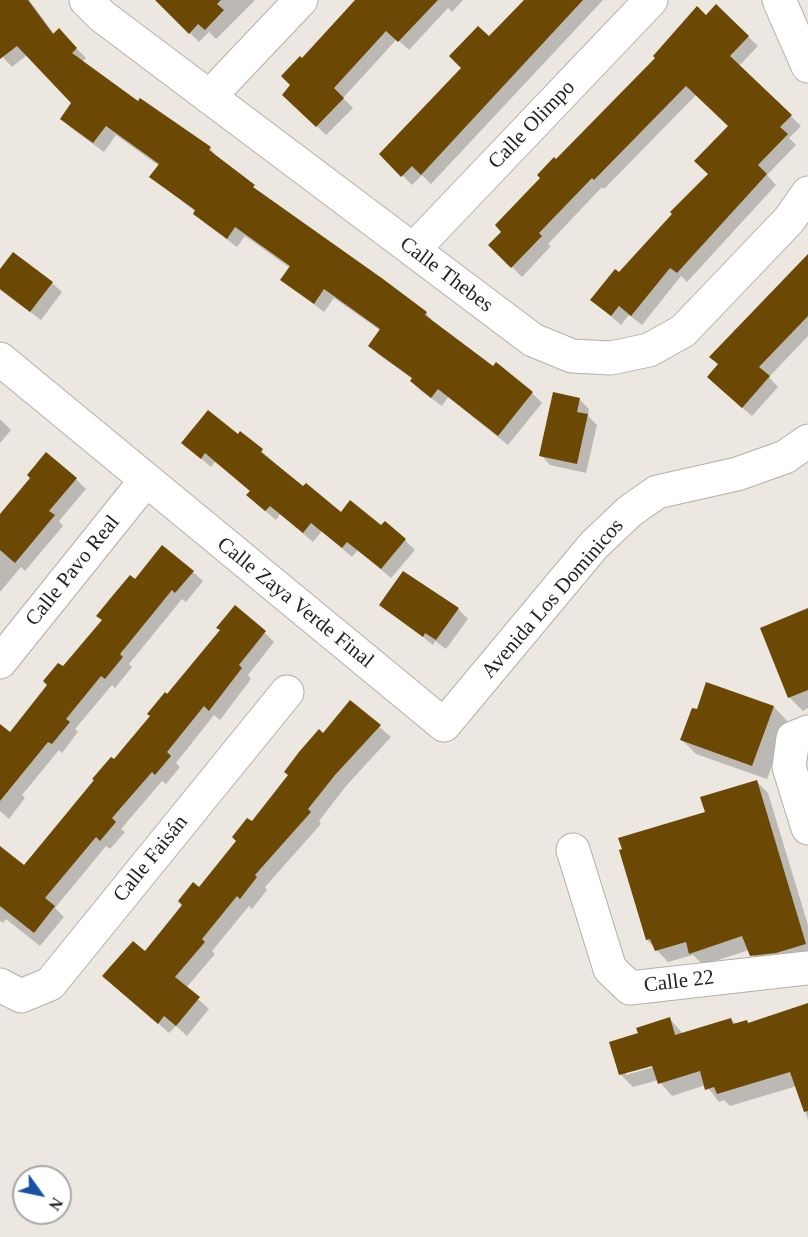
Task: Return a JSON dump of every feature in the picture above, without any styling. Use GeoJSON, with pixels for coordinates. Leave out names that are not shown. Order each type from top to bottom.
{"type":"FeatureCollection","features":[{"type":"Feature","properties":{"kind":"street","name":"Calle Thebes"},"geometry":{"type":"LineString","coordinates":[[86,0],[102,16],[533,340],[572,356],[611,358],[649,350],[683,331],[789,220],[808,193]]}},
{"type":"Feature","properties":{"kind":"street"},"geometry":{"type":"LineString","coordinates":[[209,97],[301,0]]}},
{"type":"Feature","properties":{"kind":"street","name":"Calle Olimpo"},"geometry":{"type":"LineString","coordinates":[[413,250],[651,0]]}},
{"type":"Feature","properties":{"kind":"street"},"geometry":{"type":"LineString","coordinates":[[779,0],[808,66]]}},
{"type":"Feature","properties":{"kind":"street","name":"Calle Zaya Verde Final"},"geometry":{"type":"LineString","coordinates":[[0,359],[444,725]]}},
{"type":"Feature","properties":{"kind":"street","name":"Avenida Los Dominicos"},"geometry":{"type":"LineString","coordinates":[[444,725],[594,545],[630,512],[657,492],[737,474],[785,457],[808,441]]}},
{"type":"Feature","properties":{"kind":"street","name":"Calle Pavo Real"},"geometry":{"type":"LineString","coordinates":[[0,662],[147,480]]}},
{"type":"Feature","properties":{"kind":"street","name":"Calle Faisán"},"geometry":{"type":"LineString","coordinates":[[0,985],[21,996],[50,984],[287,692]]}},
{"type":"Feature","properties":{"kind":"street"},"geometry":{"type":"LineString","coordinates":[[808,732],[793,738],[789,767],[808,828]]}},
{"type":"Feature","properties":{"kind":"street","name":"Calle 22"},"geometry":{"type":"LineString","coordinates":[[573,850],[610,969],[630,988],[808,968]]}},
{"type":"Feature","properties":{"kind":"building"},"geometry":{"type":"Polygon","coordinates":[[[0,0],[28,0],[53,34],[59,28],[77,48],[72,53],[138,101],[140,98],[211,147],[209,150],[255,185],[253,187],[383,279],[427,312],[425,315],[493,366],[496,362],[533,392],[498,436],[438,389],[431,398],[410,381],[412,378],[368,346],[380,329],[324,289],[314,304],[280,280],[290,266],[235,227],[227,239],[193,214],[195,210],[149,177],[159,164],[106,126],[93,143],[60,119],[71,103],[17,46],[0,59],[0,0]]]}},
{"type":"Feature","properties":{"kind":"building"},"geometry":{"type":"Polygon","coordinates":[[[155,0],[221,0],[217,4],[224,10],[205,30],[198,24],[189,34],[155,0]]]}},
{"type":"Feature","properties":{"kind":"building"},"geometry":{"type":"Polygon","coordinates":[[[355,0],[438,0],[398,42],[386,31],[334,88],[344,98],[316,127],[282,95],[290,85],[281,76],[300,56],[302,58],[355,0]]]}},
{"type":"Feature","properties":{"kind":"building"},"geometry":{"type":"Polygon","coordinates":[[[524,0],[583,0],[421,175],[412,166],[401,177],[379,154],[461,68],[449,56],[478,26],[489,36],[524,0]]]}},
{"type":"Feature","properties":{"kind":"building"},"geometry":{"type":"Polygon","coordinates":[[[716,4],[749,36],[730,56],[792,115],[780,127],[788,134],[758,165],[767,174],[677,273],[670,268],[631,316],[619,306],[611,316],[590,300],[615,269],[619,272],[672,214],[670,212],[708,174],[694,161],[728,126],[686,86],[539,233],[542,236],[511,268],[488,245],[501,232],[495,225],[540,178],[537,175],[554,157],[556,159],[655,58],[653,56],[697,6],[706,15],[716,4]]]}},
{"type":"Feature","properties":{"kind":"building"},"geometry":{"type":"Polygon","coordinates":[[[13,252],[53,282],[30,312],[0,289],[0,269],[13,252]]]}},
{"type":"Feature","properties":{"kind":"building"},"geometry":{"type":"Polygon","coordinates":[[[808,254],[808,316],[759,367],[770,376],[742,408],[707,377],[718,364],[709,357],[808,254]]]}},
{"type":"Feature","properties":{"kind":"building"},"geometry":{"type":"Polygon","coordinates":[[[553,392],[580,398],[577,412],[588,414],[577,464],[539,456],[553,392]]]}},
{"type":"Feature","properties":{"kind":"building"},"geometry":{"type":"Polygon","coordinates":[[[208,410],[238,434],[240,431],[263,449],[261,452],[303,486],[306,483],[341,512],[350,500],[381,525],[385,521],[406,539],[381,569],[347,542],[342,548],[311,523],[303,533],[270,506],[265,511],[246,495],[250,491],[205,453],[201,459],[181,443],[208,410]]]}},
{"type":"Feature","properties":{"kind":"building"},"geometry":{"type":"Polygon","coordinates":[[[46,452],[77,478],[49,511],[55,515],[15,563],[0,550],[0,514],[30,478],[27,475],[46,452]]]}},
{"type":"Feature","properties":{"kind":"building"},"geometry":{"type":"Polygon","coordinates":[[[162,545],[194,571],[175,593],[172,590],[120,654],[123,657],[105,679],[101,676],[66,719],[70,722],[52,744],[48,742],[0,801],[0,724],[10,732],[47,685],[43,681],[58,663],[63,666],[102,620],[96,616],[114,594],[130,575],[135,579],[162,545]]]}},
{"type":"Feature","properties":{"kind":"building"},"geometry":{"type":"Polygon","coordinates":[[[403,571],[459,608],[436,640],[425,633],[423,637],[379,605],[403,571]]]}},
{"type":"Feature","properties":{"kind":"building"},"geometry":{"type":"Polygon","coordinates":[[[235,605],[266,631],[239,665],[242,668],[209,711],[204,706],[167,752],[171,756],[155,775],[152,772],[112,818],[116,822],[100,841],[96,837],[45,898],[55,906],[34,933],[0,906],[0,846],[24,865],[94,780],[92,779],[111,757],[114,759],[150,716],[147,714],[165,692],[167,694],[220,630],[216,628],[235,605]]]}},
{"type":"Feature","properties":{"kind":"building"},"geometry":{"type":"Polygon","coordinates":[[[808,608],[808,690],[788,698],[760,628],[808,608]]]}},
{"type":"Feature","properties":{"kind":"building"},"geometry":{"type":"Polygon","coordinates":[[[706,682],[774,706],[752,766],[680,740],[692,708],[697,709],[706,682]]]}},
{"type":"Feature","properties":{"kind":"building"},"geometry":{"type":"Polygon","coordinates":[[[350,700],[381,725],[335,775],[308,809],[311,812],[255,875],[257,877],[240,899],[237,896],[202,939],[205,942],[175,977],[200,997],[176,1026],[164,1016],[158,1024],[102,976],[133,941],[145,951],[182,905],[178,901],[193,882],[199,887],[236,841],[232,837],[247,818],[252,821],[288,775],[284,772],[299,752],[319,729],[323,733],[350,700]]]}},
{"type":"Feature","properties":{"kind":"building"},"geometry":{"type":"Polygon","coordinates":[[[757,780],[806,944],[776,953],[750,956],[742,936],[689,954],[686,942],[655,951],[650,939],[646,940],[619,850],[622,849],[618,838],[705,812],[700,797],[757,780]]]}},
{"type":"Feature","properties":{"kind":"building"},"geometry":{"type":"Polygon","coordinates":[[[808,1003],[808,1111],[804,1112],[790,1072],[717,1094],[714,1087],[705,1090],[700,1071],[658,1084],[652,1066],[619,1075],[609,1042],[638,1033],[636,1028],[670,1017],[675,1035],[731,1018],[733,1024],[747,1020],[748,1023],[808,1003]]]}}]}
